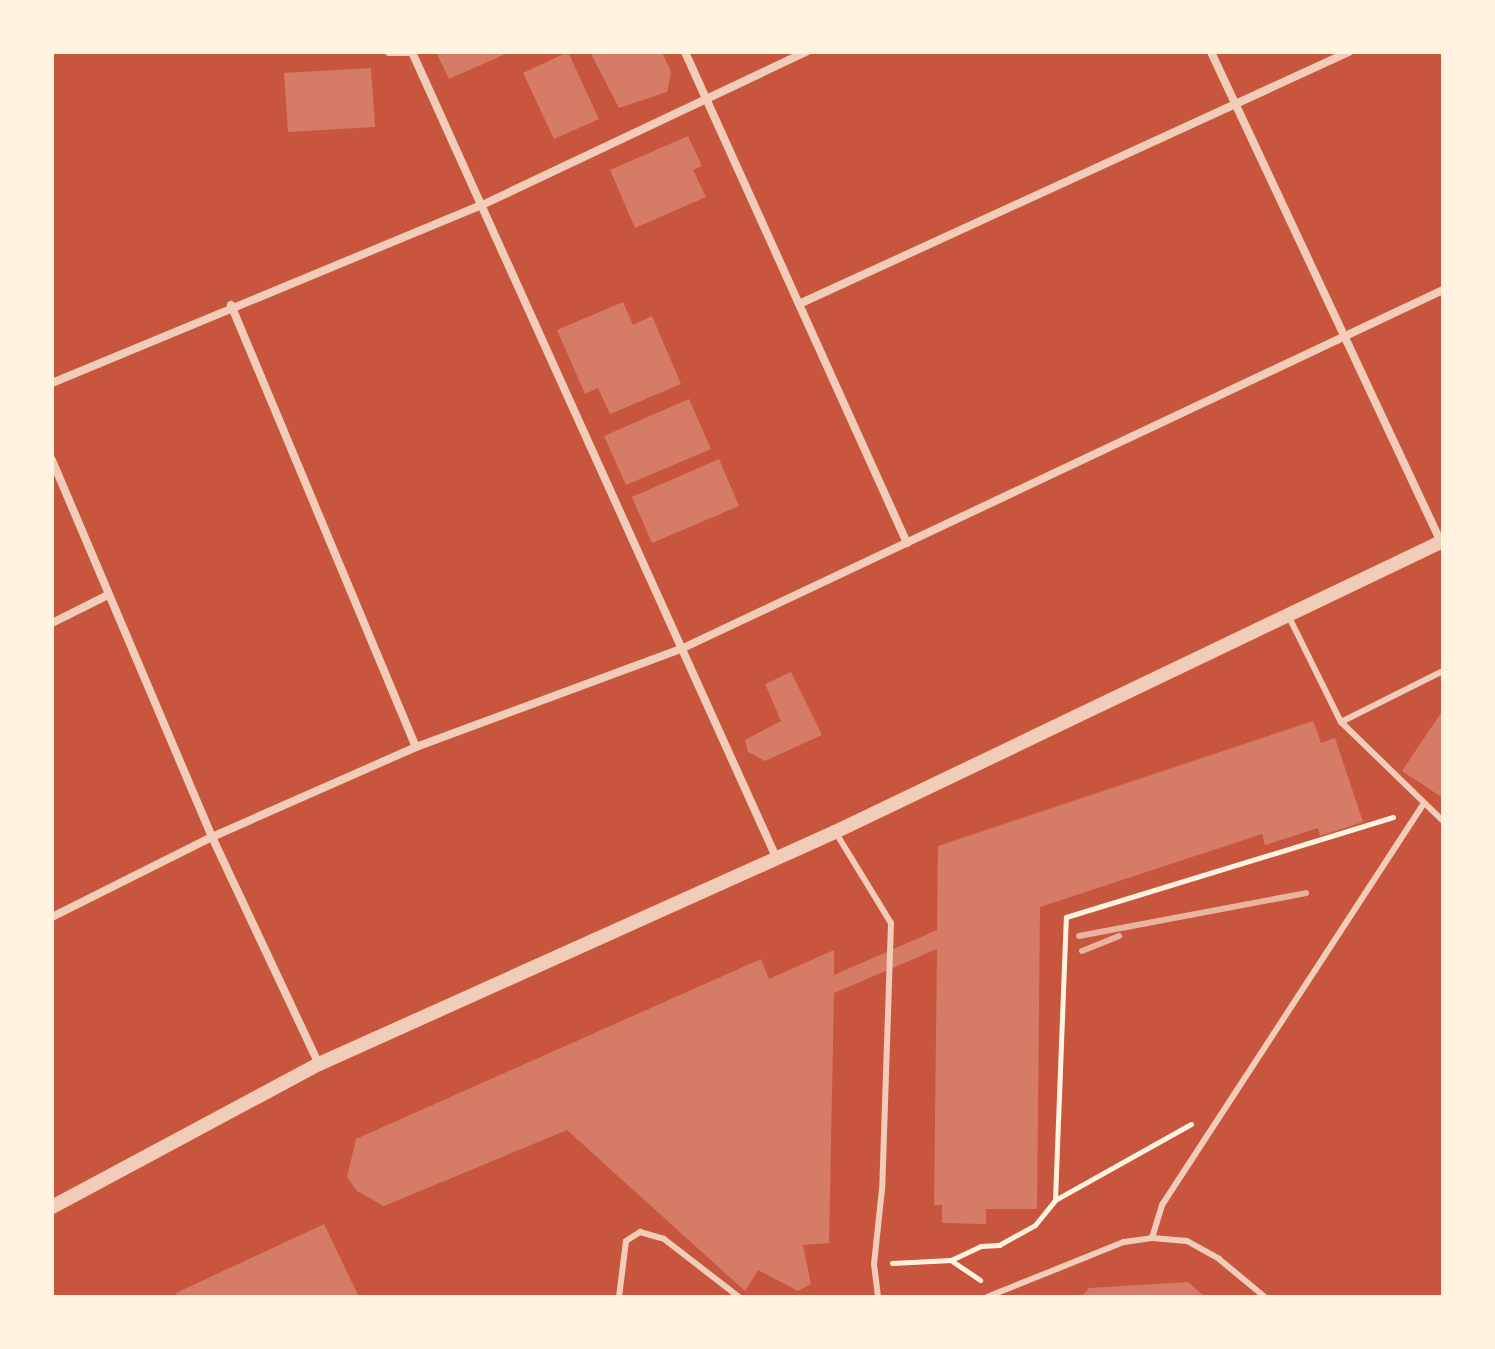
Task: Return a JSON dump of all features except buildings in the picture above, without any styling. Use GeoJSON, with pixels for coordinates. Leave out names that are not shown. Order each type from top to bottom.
{"type":"FeatureCollection","features":[{"type":"Feature","properties":{"kind":"street"},"geometry":{"type":"LineString","coordinates":[[389,52],[412,52],[776,857]]}},
{"type":"Feature","properties":{"kind":"street"},"geometry":{"type":"LineString","coordinates":[[685,52],[907,543]]}},
{"type":"Feature","properties":{"kind":"street"},"geometry":{"type":"LineString","coordinates":[[52,383],[231,305],[480,206],[806,52]]}},
{"type":"Feature","properties":{"kind":"street"},"geometry":{"type":"LineString","coordinates":[[52,1207],[319,1064],[835,832],[1442,541],[1211,52]]}},
{"type":"Feature","properties":{"kind":"street"},"geometry":{"type":"LineString","coordinates":[[799,304],[1349,52]]}},
{"type":"Feature","properties":{"kind":"street"},"geometry":{"type":"LineString","coordinates":[[52,917],[212,837],[416,747],[681,649],[1443,290]]}},
{"type":"Feature","properties":{"kind":"street"},"geometry":{"type":"LineString","coordinates":[[231,305],[416,747]]}},
{"type":"Feature","properties":{"kind":"street"},"geometry":{"type":"LineString","coordinates":[[52,460],[106,596],[212,837],[319,1064]]}},
{"type":"Feature","properties":{"kind":"street"},"geometry":{"type":"LineString","coordinates":[[52,623],[106,596]]}},
{"type":"Feature","properties":{"kind":"lane"},"geometry":{"type":"LineString","coordinates":[[1288,615],[1341,722],[1422,806],[1443,821]]}},
{"type":"Feature","properties":{"kind":"lane"},"geometry":{"type":"LineString","coordinates":[[1341,722],[1443,671]]}},
{"type":"Feature","properties":{"kind":"lane"},"geometry":{"type":"LineString","coordinates":[[1152,1238],[1162,1205],[1422,806]]}},
{"type":"Feature","properties":{"kind":"lane"},"geometry":{"type":"LineString","coordinates":[[835,832],[891,923],[882,1189],[874,1264],[878,1297]]}},
{"type":"Feature","properties":{"kind":"lane"},"geometry":{"type":"LineString","coordinates":[[619,1297],[626,1241],[640,1232],[664,1239],[739,1297]]}},
{"type":"Feature","properties":{"kind":"lane"},"geometry":{"type":"LineString","coordinates":[[987,1297],[1124,1242],[1152,1238],[1187,1241],[1265,1297]]}},
{"type":"Feature","properties":{"kind":"path"},"geometry":{"type":"LineString","coordinates":[[1055,1200],[1066,917],[1390,817]]}},
{"type":"Feature","properties":{"kind":"path"},"geometry":{"type":"LineString","coordinates":[[874,1264],[951,1260],[981,1246],[999,1245],[1035,1225],[1055,1200],[1230,1102]]}},
{"type":"Feature","properties":{"kind":"path"},"geometry":{"type":"LineString","coordinates":[[951,1260],[998,1293]]}},
{"type":"Feature","properties":{"kind":"railway"},"geometry":{"type":"LineString","coordinates":[[1079,936],[1306,893]]}},
{"type":"Feature","properties":{"kind":"railway"},"geometry":{"type":"LineString","coordinates":[[1082,951],[1119,936]]}}]}
